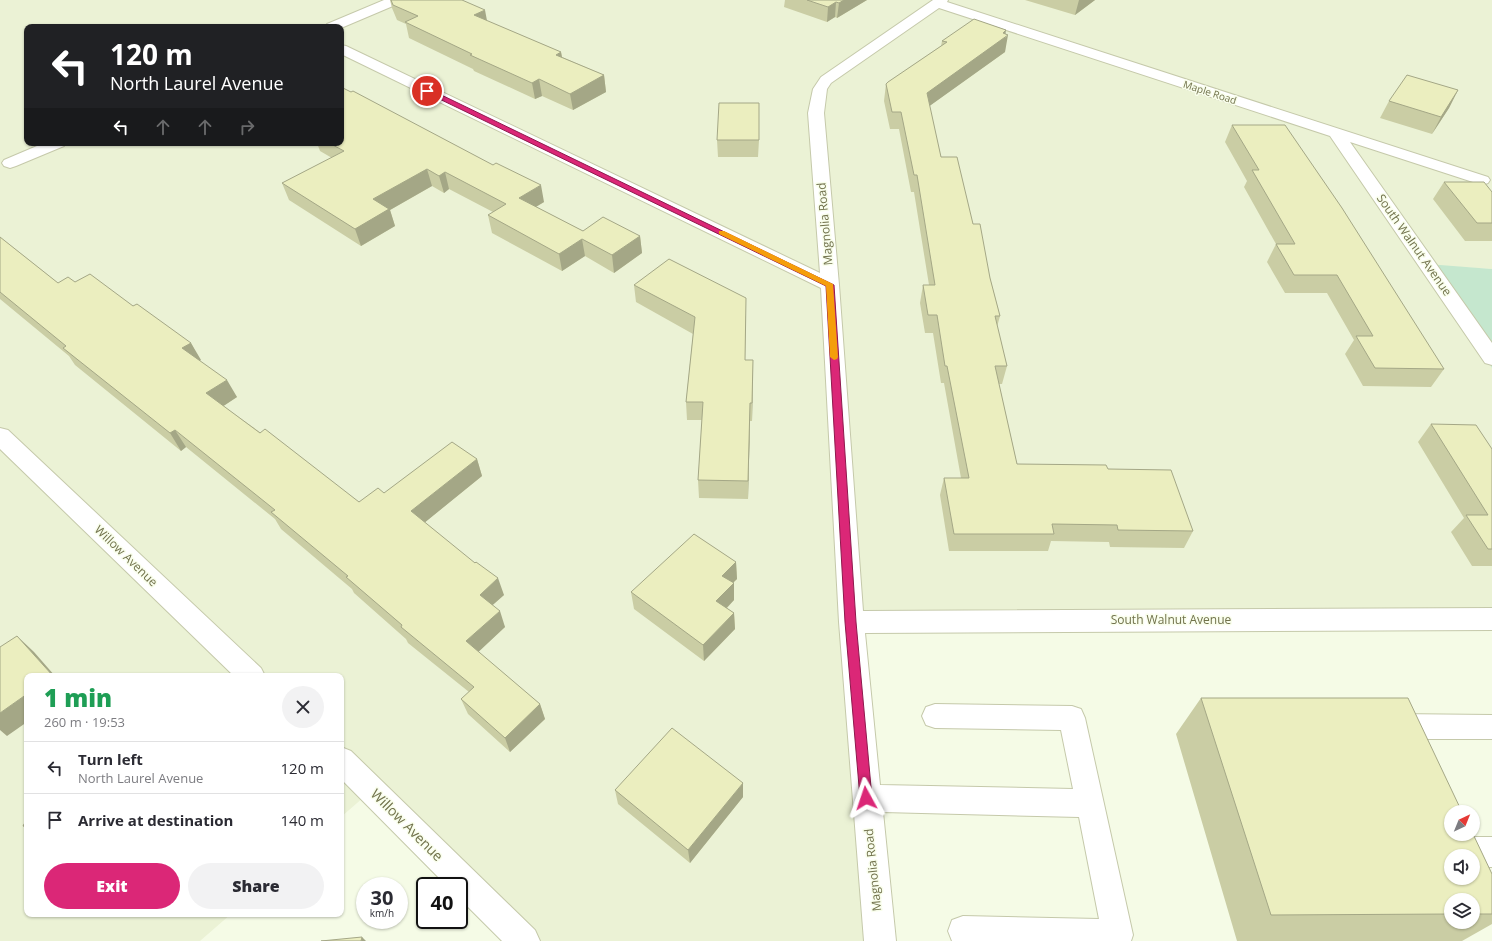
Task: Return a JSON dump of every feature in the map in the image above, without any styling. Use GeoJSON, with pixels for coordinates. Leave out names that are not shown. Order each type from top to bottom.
{"type":"FeatureCollection","features":[{"type":"Feature","properties":{"kind":"street"},"geometry":{"type":"LineString","coordinates":[[339,24],[394,0]]}},
{"type":"Feature","properties":{"kind":"street","name":"Maple Road"},"geometry":{"type":"LineString","coordinates":[[940,2],[1482,180]]}},
{"type":"Feature","properties":{"kind":"street","name":"Magnolia Road"},"geometry":{"type":"LineString","coordinates":[[880,941],[850,622],[830,285],[816,113],[820,88],[826,80],[940,2]]}},
{"type":"Feature","properties":{"kind":"street"},"geometry":{"type":"LineString","coordinates":[[344,50],[830,285]]}},
{"type":"Feature","properties":{"kind":"street","name":"South Walnut Avenue"},"geometry":{"type":"LineString","coordinates":[[1336,133],[1492,358]]}},
{"type":"Feature","properties":{"kind":"street"},"geometry":{"type":"LineString","coordinates":[[10,163],[51,146]]}},
{"type":"Feature","properties":{"kind":"street","name":"Willow Avenue"},"geometry":{"type":"LineString","coordinates":[[0,436],[249,673]]}},
{"type":"Feature","properties":{"kind":"street","name":"South Walnut Avenue"},"geometry":{"type":"LineString","coordinates":[[850,622],[1492,619]]}},
{"type":"Feature","properties":{"kind":"street"},"geometry":{"type":"LineString","coordinates":[[934,716],[1072,718],[1118,935],[964,932]]}},
{"type":"Feature","properties":{"kind":"street"},"geometry":{"type":"LineString","coordinates":[[1408,754],[1395,726],[1492,727]]}},
{"type":"Feature","properties":{"kind":"street","name":"Willow Avenue"},"geometry":{"type":"LineString","coordinates":[[344,763],[524,941]]}},
{"type":"Feature","properties":{"kind":"street"},"geometry":{"type":"LineString","coordinates":[[866,798],[1090,803]]}},
{"type":"Feature","properties":{"kind":"street"},"geometry":{"type":"LineString","coordinates":[[1449,841],[1454,852],[1492,852]]}},
{"type":"Feature","properties":{"kind":"shaded area"},"geometry":{"type":"Polygon","coordinates":[[[0,0],[1492,0],[1492,269],[1427,265],[1492,368],[1492,619],[851,622],[880,941],[524,941],[468,885],[468,877],[460,877],[372,790],[344,814],[344,673],[24,673],[24,917],[228,917],[200,941],[0,941],[0,0]]]}},
{"type":"Feature","properties":{"kind":"shaded area"},"geometry":{"type":"Polygon","coordinates":[[[1427,264],[1492,269],[1492,368],[1427,264]]]}},
{"type":"Feature","properties":{"kind":"building"},"geometry":{"type":"Polygon","coordinates":[[[391,0],[462,0],[485,10],[474,15],[561,52],[556,55],[604,75],[570,94],[539,79],[532,83],[470,55],[472,54],[405,22],[418,16],[393,5],[391,0]]]}},
{"type":"Feature","properties":{"kind":"building"},"geometry":{"type":"Polygon","coordinates":[[[807,0],[844,0],[839,3],[836,2],[828,7],[807,0]]]}},
{"type":"Feature","properties":{"kind":"building"},"geometry":{"type":"Polygon","coordinates":[[[974,19],[1006,30],[1003,33],[1008,35],[927,93],[941,157],[957,157],[973,224],[980,224],[990,278],[1000,316],[995,316],[1007,366],[995,366],[1017,464],[1106,465],[1108,469],[1171,470],[1193,531],[1118,530],[1117,525],[1052,524],[1054,534],[954,534],[944,478],[969,478],[947,366],[945,366],[937,315],[928,315],[923,285],[935,285],[917,175],[914,175],[901,112],[892,112],[886,84],[947,42],[942,41],[974,19]]]}},
{"type":"Feature","properties":{"kind":"building"},"geometry":{"type":"Polygon","coordinates":[[[1407,75],[1458,90],[1441,117],[1389,101],[1407,75]]]}},
{"type":"Feature","properties":{"kind":"building"},"geometry":{"type":"Polygon","coordinates":[[[344,88],[351,92],[353,91],[493,165],[496,163],[541,185],[519,198],[583,231],[603,217],[640,236],[612,255],[582,239],[559,254],[488,215],[506,204],[445,172],[439,176],[427,169],[373,199],[389,209],[355,229],[282,183],[344,151],[335,146],[344,146],[344,88]]]}},
{"type":"Feature","properties":{"kind":"building"},"geometry":{"type":"Polygon","coordinates":[[[719,103],[759,103],[759,140],[717,140],[719,103]]]}},
{"type":"Feature","properties":{"kind":"building"},"geometry":{"type":"Polygon","coordinates":[[[1232,125],[1285,125],[1342,208],[1444,369],[1375,368],[1356,336],[1373,336],[1337,275],[1294,275],[1276,244],[1295,244],[1252,170],[1259,170],[1232,125]]]}},
{"type":"Feature","properties":{"kind":"building"},"geometry":{"type":"Polygon","coordinates":[[[1444,182],[1484,182],[1492,192],[1492,223],[1477,223],[1444,182]]]}},
{"type":"Feature","properties":{"kind":"building"},"geometry":{"type":"Polygon","coordinates":[[[0,237],[58,283],[68,277],[75,282],[90,274],[133,306],[137,304],[191,343],[182,348],[227,380],[206,393],[260,433],[265,429],[359,502],[378,488],[384,493],[452,442],[477,459],[411,511],[475,563],[476,562],[498,578],[480,595],[500,611],[466,641],[540,704],[505,738],[461,699],[474,687],[401,627],[402,625],[346,577],[348,576],[271,512],[275,510],[175,430],[170,433],[63,348],[66,346],[0,292],[0,237]]]}},
{"type":"Feature","properties":{"kind":"building"},"geometry":{"type":"Polygon","coordinates":[[[669,259],[746,298],[745,360],[753,360],[752,403],[750,403],[748,481],[698,480],[703,402],[686,402],[695,317],[634,285],[669,259]]]}},
{"type":"Feature","properties":{"kind":"building"},"geometry":{"type":"Polygon","coordinates":[[[1431,424],[1476,425],[1492,449],[1492,549],[1488,549],[1466,515],[1488,515],[1431,424]]]}},
{"type":"Feature","properties":{"kind":"building"},"geometry":{"type":"Polygon","coordinates":[[[694,534],[736,562],[722,576],[734,583],[716,601],[734,613],[703,645],[631,592],[694,534]]]}},
{"type":"Feature","properties":{"kind":"building"},"geometry":{"type":"Polygon","coordinates":[[[17,636],[50,673],[24,673],[24,696],[0,713],[0,647],[17,636]]]}},
{"type":"Feature","properties":{"kind":"building"},"geometry":{"type":"Polygon","coordinates":[[[1201,698],[1408,698],[1459,805],[1444,805],[1444,841],[1476,841],[1492,874],[1492,914],[1480,914],[1480,893],[1444,893],[1444,914],[1271,915],[1201,698]]]}},
{"type":"Feature","properties":{"kind":"building"},"geometry":{"type":"Polygon","coordinates":[[[672,728],[743,783],[688,850],[615,790],[672,728]]]}},
{"type":"Feature","properties":{"kind":"building"},"geometry":{"type":"Polygon","coordinates":[[[362,937],[361,941],[321,941],[362,937]]]}},
{"type":"Feature","properties":{"kind":"slow traffic"},"geometry":{"type":"LineString","coordinates":[[722,233],[830,285],[834,357]]}},
{"type":"Feature","properties":{"kind":"route"},"geometry":{"type":"LineString","coordinates":[[427,91],[830,285],[850,622],[866,798]]}}]}
